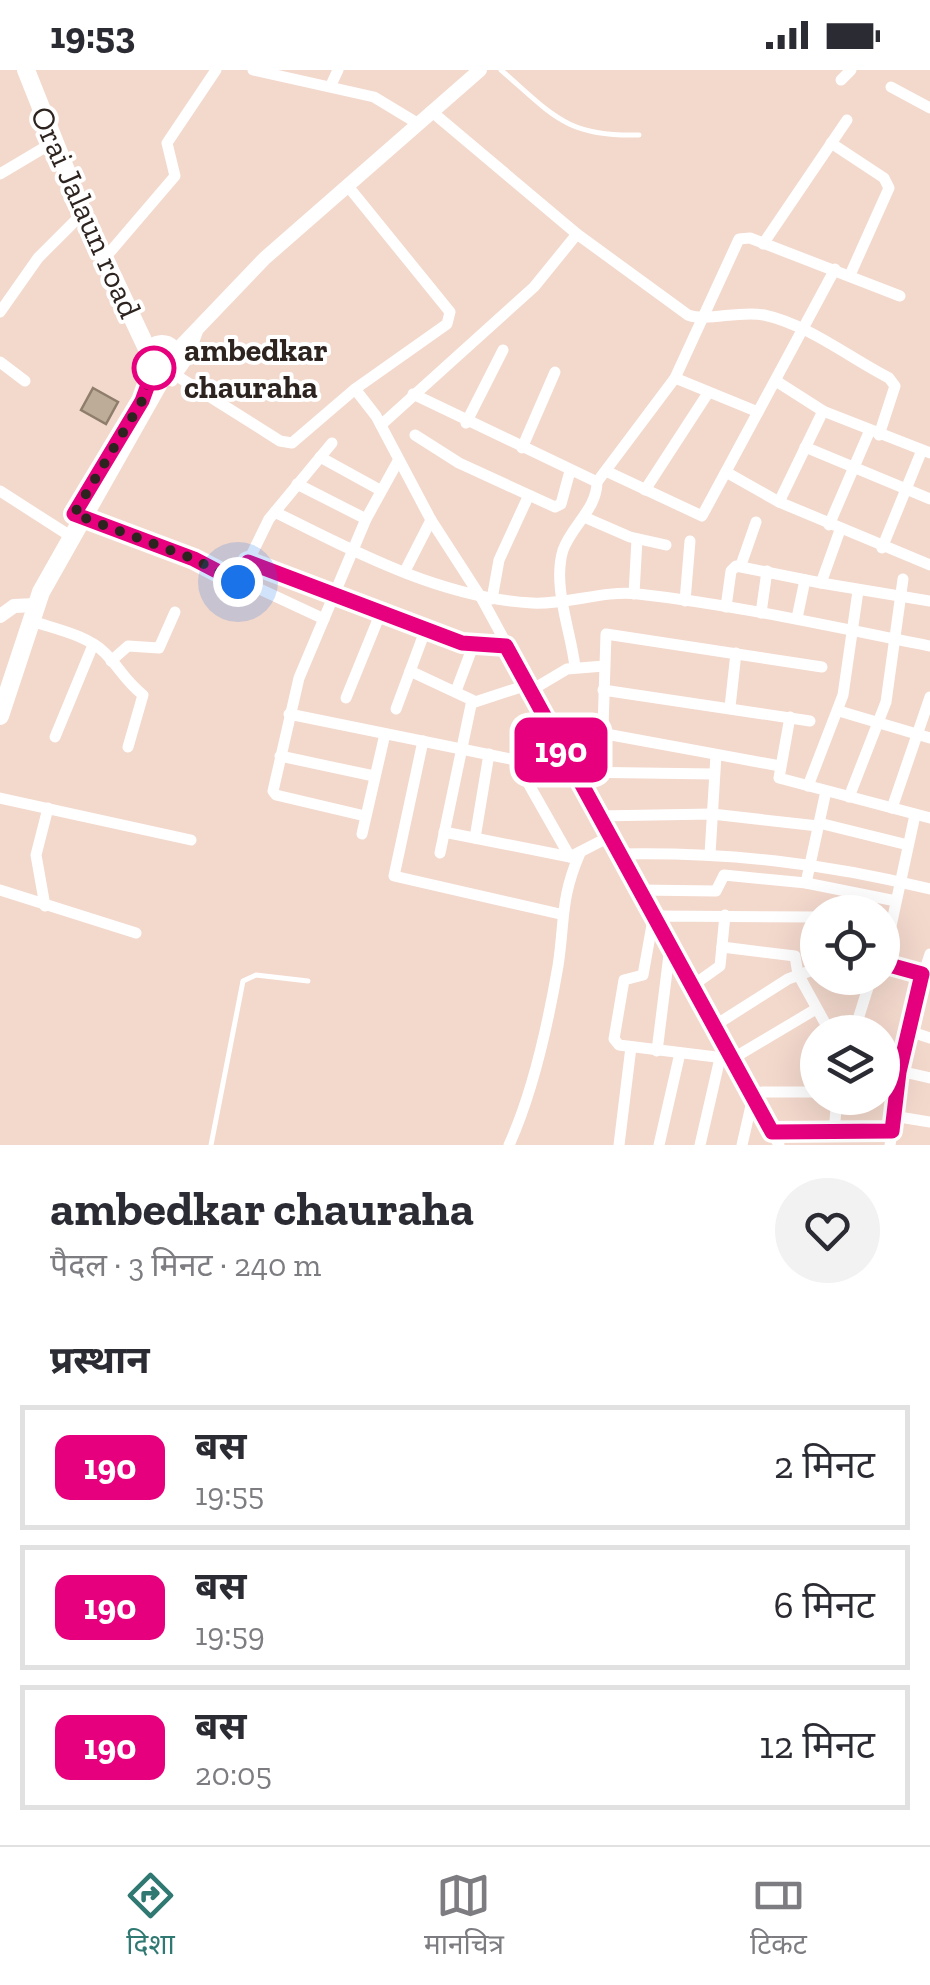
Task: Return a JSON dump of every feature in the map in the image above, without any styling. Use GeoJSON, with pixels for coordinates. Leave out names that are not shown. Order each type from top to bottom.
{"type":"FeatureCollection","features":[{"type":"Feature","properties":{"kind":"main road","name":"Orai Jalaun road"},"geometry":{"type":"LineString","coordinates":[[29,70],[52,143],[82,213],[163,360]]}},
{"type":"Feature","properties":{"kind":"main road","name":"Orai Jalaun road"},"geometry":{"type":"LineString","coordinates":[[29,70],[144,327],[163,360]]}},
{"type":"Feature","properties":{"kind":"main road"},"geometry":{"type":"LineString","coordinates":[[0,696],[64,532],[153,396],[163,360]]}},
{"type":"Feature","properties":{"kind":"main road"},"geometry":{"type":"LineString","coordinates":[[0,716],[33,610],[78,515],[163,360]]}},
{"type":"Feature","properties":{"kind":"street"},"geometry":{"type":"LineString","coordinates":[[110,252],[175,176],[167,143],[216,70]]}},
{"type":"Feature","properties":{"kind":"street"},"geometry":{"type":"LineString","coordinates":[[253,70],[374,97],[417,123]]}},
{"type":"Feature","properties":{"kind":"street"},"geometry":{"type":"LineString","coordinates":[[331,85],[338,70]]}},
{"type":"Feature","properties":{"kind":"street"},"geometry":{"type":"LineString","coordinates":[[163,360],[198,330],[265,258],[480,70]]}},
{"type":"Feature","properties":{"kind":"street"},"geometry":{"type":"LineString","coordinates":[[841,80],[852,70]]}},
{"type":"Feature","properties":{"kind":"street"},"geometry":{"type":"LineString","coordinates":[[892,87],[929,105]]}},
{"type":"Feature","properties":{"kind":"street"},"geometry":{"type":"LineString","coordinates":[[432,111],[577,234],[668,302],[702,318],[720,312],[762,314],[804,332],[893,381],[875,432],[853,469],[821,583]]}},
{"type":"Feature","properties":{"kind":"street"},"geometry":{"type":"LineString","coordinates":[[763,244],[848,120]]}},
{"type":"Feature","properties":{"kind":"street"},"geometry":{"type":"LineString","coordinates":[[0,174],[52,143]]}},
{"type":"Feature","properties":{"kind":"street"},"geometry":{"type":"LineString","coordinates":[[832,143],[884,178],[889,188],[850,275]]}},
{"type":"Feature","properties":{"kind":"street"},"geometry":{"type":"LineString","coordinates":[[163,360],[286,443],[297,440],[355,389],[447,324],[452,316],[347,184]]}},
{"type":"Feature","properties":{"kind":"street"},"geometry":{"type":"LineString","coordinates":[[0,312],[38,258],[82,213]]}},
{"type":"Feature","properties":{"kind":"street"},"geometry":{"type":"LineString","coordinates":[[381,425],[534,288],[577,234]]}},
{"type":"Feature","properties":{"kind":"street"},"geometry":{"type":"LineString","coordinates":[[575,666],[564,602],[562,554],[584,517],[597,482],[675,378],[739,239],[835,268],[900,296]]}},
{"type":"Feature","properties":{"kind":"street"},"geometry":{"type":"LineString","coordinates":[[608,472],[702,516],[835,268]]}},
{"type":"Feature","properties":{"kind":"street"},"geometry":{"type":"LineString","coordinates":[[163,360],[198,330]]}},
{"type":"Feature","properties":{"kind":"street"},"geometry":{"type":"LineString","coordinates":[[466,422],[503,350]]}},
{"type":"Feature","properties":{"kind":"street"},"geometry":{"type":"LineString","coordinates":[[0,362],[24,381]]}},
{"type":"Feature","properties":{"kind":"street"},"geometry":{"type":"LineString","coordinates":[[522,448],[555,372]]}},
{"type":"Feature","properties":{"kind":"street"},"geometry":{"type":"LineString","coordinates":[[675,378],[758,412]]}},
{"type":"Feature","properties":{"kind":"street"},"geometry":{"type":"LineString","coordinates":[[776,381],[823,411],[926,452],[882,548]]}},
{"type":"Feature","properties":{"kind":"street"},"geometry":{"type":"LineString","coordinates":[[355,389],[381,425],[431,520],[487,599],[528,688],[714,1026],[726,1058],[779,1145]]}},
{"type":"Feature","properties":{"kind":"street"},"geometry":{"type":"LineString","coordinates":[[646,490],[708,393]]}},
{"type":"Feature","properties":{"kind":"street"},"geometry":{"type":"LineString","coordinates":[[414,394],[597,482]]}},
{"type":"Feature","properties":{"kind":"street"},"geometry":{"type":"LineString","coordinates":[[778,502],[823,411]]}},
{"type":"Feature","properties":{"kind":"street"},"geometry":{"type":"LineString","coordinates":[[414,435],[528,497],[558,507],[570,471]]}},
{"type":"Feature","properties":{"kind":"street"},"geometry":{"type":"LineString","coordinates":[[238,582],[275,512],[332,442]]}},
{"type":"Feature","properties":{"kind":"street"},"geometry":{"type":"LineString","coordinates":[[805,447],[930,499]]}},
{"type":"Feature","properties":{"kind":"street"},"geometry":{"type":"LineString","coordinates":[[320,457],[380,490]]}},
{"type":"Feature","properties":{"kind":"street"},"geometry":{"type":"LineString","coordinates":[[365,816],[276,796],[273,790],[289,714],[324,619],[366,519],[398,461]]}},
{"type":"Feature","properties":{"kind":"street"},"geometry":{"type":"LineString","coordinates":[[726,472],[778,502],[930,565]]}},
{"type":"Feature","properties":{"kind":"street"},"geometry":{"type":"LineString","coordinates":[[297,484],[366,519]]}},
{"type":"Feature","properties":{"kind":"street"},"geometry":{"type":"LineString","coordinates":[[0,492],[64,532]]}},
{"type":"Feature","properties":{"kind":"street"},"geometry":{"type":"LineString","coordinates":[[487,599],[499,560],[528,497]]}},
{"type":"Feature","properties":{"kind":"street"},"geometry":{"type":"LineString","coordinates":[[275,512],[405,572],[487,599],[564,602],[634,594],[797,618],[930,646]]}},
{"type":"Feature","properties":{"kind":"street"},"geometry":{"type":"LineString","coordinates":[[78,515],[204,563],[324,619]]}},
{"type":"Feature","properties":{"kind":"street"},"geometry":{"type":"LineString","coordinates":[[584,517],[638,539],[666,545]]}},
{"type":"Feature","properties":{"kind":"street"},"geometry":{"type":"LineString","coordinates":[[405,572],[431,520]]}},
{"type":"Feature","properties":{"kind":"street"},"geometry":{"type":"LineString","coordinates":[[741,565],[756,522]]}},
{"type":"Feature","properties":{"kind":"street"},"geometry":{"type":"LineString","coordinates":[[634,594],[638,539]]}},
{"type":"Feature","properties":{"kind":"street"},"geometry":{"type":"LineString","coordinates":[[685,601],[690,541]]}},
{"type":"Feature","properties":{"kind":"street"},"geometry":{"type":"LineString","coordinates":[[248,562],[337,592],[472,646],[506,646]]}},
{"type":"Feature","properties":{"kind":"street"},"geometry":{"type":"LineString","coordinates":[[726,607],[730,571],[741,565],[858,590],[930,600]]}},
{"type":"Feature","properties":{"kind":"street"},"geometry":{"type":"LineString","coordinates":[[761,613],[767,571]]}},
{"type":"Feature","properties":{"kind":"street"},"geometry":{"type":"LineString","coordinates":[[850,798],[879,724],[896,640],[903,579]]}},
{"type":"Feature","properties":{"kind":"street"},"geometry":{"type":"LineString","coordinates":[[797,618],[805,580]]}},
{"type":"Feature","properties":{"kind":"street"},"geometry":{"type":"LineString","coordinates":[[808,786],[823,739],[838,710],[858,590]]}},
{"type":"Feature","properties":{"kind":"street"},"geometry":{"type":"LineString","coordinates":[[0,616],[14,606],[33,610],[93,645],[110,660],[123,680],[144,699],[128,747]]}},
{"type":"Feature","properties":{"kind":"street"},"geometry":{"type":"LineString","coordinates":[[110,660],[128,646],[159,648],[175,612]]}},
{"type":"Feature","properties":{"kind":"street"},"geometry":{"type":"LineString","coordinates":[[346,698],[381,612]]}},
{"type":"Feature","properties":{"kind":"street"},"geometry":{"type":"LineString","coordinates":[[396,709],[426,630]]}},
{"type":"Feature","properties":{"kind":"street"},"geometry":{"type":"LineString","coordinates":[[780,766],[606,734],[605,638],[610,632],[822,667]]}},
{"type":"Feature","properties":{"kind":"street"},"geometry":{"type":"LineString","coordinates":[[55,737],[93,645]]}},
{"type":"Feature","properties":{"kind":"street"},"geometry":{"type":"LineString","coordinates":[[456,691],[472,646]]}},
{"type":"Feature","properties":{"kind":"street"},"geometry":{"type":"LineString","coordinates":[[730,706],[736,652]]}},
{"type":"Feature","properties":{"kind":"street"},"geometry":{"type":"LineString","coordinates":[[472,703],[528,688],[575,666],[604,666]]}},
{"type":"Feature","properties":{"kind":"street"},"geometry":{"type":"LineString","coordinates":[[410,672],[456,691],[472,703]]}},
{"type":"Feature","properties":{"kind":"street"},"geometry":{"type":"LineString","coordinates":[[603,690],[810,721]]}},
{"type":"Feature","properties":{"kind":"street"},"geometry":{"type":"LineString","coordinates":[[892,808],[924,737],[930,697]]}},
{"type":"Feature","properties":{"kind":"street"},"geometry":{"type":"LineString","coordinates":[[440,853],[472,703]]}},
{"type":"Feature","properties":{"kind":"street"},"geometry":{"type":"LineString","coordinates":[[838,710],[924,737]]}},
{"type":"Feature","properties":{"kind":"street"},"geometry":{"type":"LineString","coordinates":[[289,714],[519,762],[575,855],[560,914],[553,988],[522,1112],[508,1145]]}},
{"type":"Feature","properties":{"kind":"street"},"geometry":{"type":"LineString","coordinates":[[790,717],[779,778],[930,818]]}},
{"type":"Feature","properties":{"kind":"street"},"geometry":{"type":"LineString","coordinates":[[362,834],[385,734]]}},
{"type":"Feature","properties":{"kind":"street"},"geometry":{"type":"LineString","coordinates":[[424,742],[394,876],[560,914]]}},
{"type":"Feature","properties":{"kind":"street"},"geometry":{"type":"LineString","coordinates":[[475,838],[489,754]]}},
{"type":"Feature","properties":{"kind":"street"},"geometry":{"type":"LineString","coordinates":[[710,854],[716,755]]}},
{"type":"Feature","properties":{"kind":"street"},"geometry":{"type":"LineString","coordinates":[[280,756],[374,776]]}},
{"type":"Feature","properties":{"kind":"street"},"geometry":{"type":"LineString","coordinates":[[573,772],[714,774]]}},
{"type":"Feature","properties":{"kind":"street"},"geometry":{"type":"LineString","coordinates":[[806,883],[826,791]]}},
{"type":"Feature","properties":{"kind":"street"},"geometry":{"type":"LineString","coordinates":[[0,798],[191,840]]}},
{"type":"Feature","properties":{"kind":"street"},"geometry":{"type":"LineString","coordinates":[[45,906],[36,855],[48,808]]}},
{"type":"Feature","properties":{"kind":"street"},"geometry":{"type":"LineString","coordinates":[[598,816],[712,814],[819,824],[908,845]]}},
{"type":"Feature","properties":{"kind":"street"},"geometry":{"type":"LineString","coordinates":[[897,895],[915,814]]}},
{"type":"Feature","properties":{"kind":"street"},"geometry":{"type":"LineString","coordinates":[[444,832],[575,855],[609,837]]}},
{"type":"Feature","properties":{"kind":"street"},"geometry":{"type":"LineString","coordinates":[[619,854],[710,854],[810,863],[930,889]]}},
{"type":"Feature","properties":{"kind":"street"},"geometry":{"type":"LineString","coordinates":[[639,890],[716,891],[724,875],[806,883],[866,895]]}},
{"type":"Feature","properties":{"kind":"street"},"geometry":{"type":"LineString","coordinates":[[0,890],[136,933]]}},
{"type":"Feature","properties":{"kind":"street"},"geometry":{"type":"LineString","coordinates":[[654,919],[664,914],[800,917]]}},
{"type":"Feature","properties":{"kind":"street"},"geometry":{"type":"LineString","coordinates":[[692,986],[718,970],[725,915]]}},
{"type":"Feature","properties":{"kind":"street"},"geometry":{"type":"LineString","coordinates":[[654,919],[643,975],[624,980],[614,1039],[619,1045],[726,1058],[816,1008]]}},
{"type":"Feature","properties":{"kind":"street"},"geometry":{"type":"LineString","coordinates":[[656,1050],[670,947]]}},
{"type":"Feature","properties":{"kind":"street"},"geometry":{"type":"LineString","coordinates":[[722,947],[795,956],[798,974],[820,1015]]}},
{"type":"Feature","properties":{"kind":"street"},"geometry":{"type":"LineString","coordinates":[[900,1068],[930,954]]}},
{"type":"Feature","properties":{"kind":"street"},"geometry":{"type":"LineString","coordinates":[[900,970],[924,980]]}},
{"type":"Feature","properties":{"kind":"street"},"geometry":{"type":"LineString","coordinates":[[714,1026],[798,974]]}},
{"type":"Feature","properties":{"kind":"street"},"geometry":{"type":"LineString","coordinates":[[909,1031],[930,1038]]}},
{"type":"Feature","properties":{"kind":"street"},"geometry":{"type":"LineString","coordinates":[[618,1145],[631,1047]]}},
{"type":"Feature","properties":{"kind":"street"},"geometry":{"type":"LineString","coordinates":[[659,1145],[680,1053]]}},
{"type":"Feature","properties":{"kind":"street"},"geometry":{"type":"LineString","coordinates":[[700,1145],[726,1058]]}},
{"type":"Feature","properties":{"kind":"street"},"geometry":{"type":"LineString","coordinates":[[900,1072],[930,1078]]}},
{"type":"Feature","properties":{"kind":"street"},"geometry":{"type":"LineString","coordinates":[[742,1145],[753,1097],[762,1092],[800,1092]]}},
{"type":"Feature","properties":{"kind":"street"},"geometry":{"type":"LineString","coordinates":[[834,1132],[836,1115]]}},
{"type":"Feature","properties":{"kind":"street"},"geometry":{"type":"LineString","coordinates":[[890,1145],[894,1116],[930,1122]]}},
{"type":"Feature","properties":{"kind":"street"},"geometry":{"type":"LineString","coordinates":[[772,1132],[892,1131]]}},
{"type":"Feature","properties":{"kind":"lane"},"geometry":{"type":"LineString","coordinates":[[501,70],[579,131],[596,136],[639,136]]}},
{"type":"Feature","properties":{"kind":"lane"},"geometry":{"type":"LineString","coordinates":[[211,1145],[243,981],[256,974],[308,981]]}},
{"type":"Feature","properties":{"kind":"building"},"geometry":{"type":"Polygon","coordinates":[[[93,388],[118,402],[106,424],[81,410],[93,388]]]}},
{"type":"Feature","properties":{"kind":"bus line","name":"190"},"geometry":{"type":"LineString","coordinates":[[154,368],[150,387],[74,514],[194,559],[238,582],[248,562],[337,592],[462,643],[489,648],[506,646],[772,1132],[892,1131],[899,1072],[922,974],[900,967]]}},
{"type":"Feature","properties":{"kind":"place","name":"ambedkar chauraha"},"geometry":{"type":"Point","coordinates":[154,368]}},
{"type":"Feature","properties":{"kind":"route"},"geometry":{"type":"LineString","coordinates":[[154,368],[150,387],[74,514],[194,559],[238,582]]}}]}
